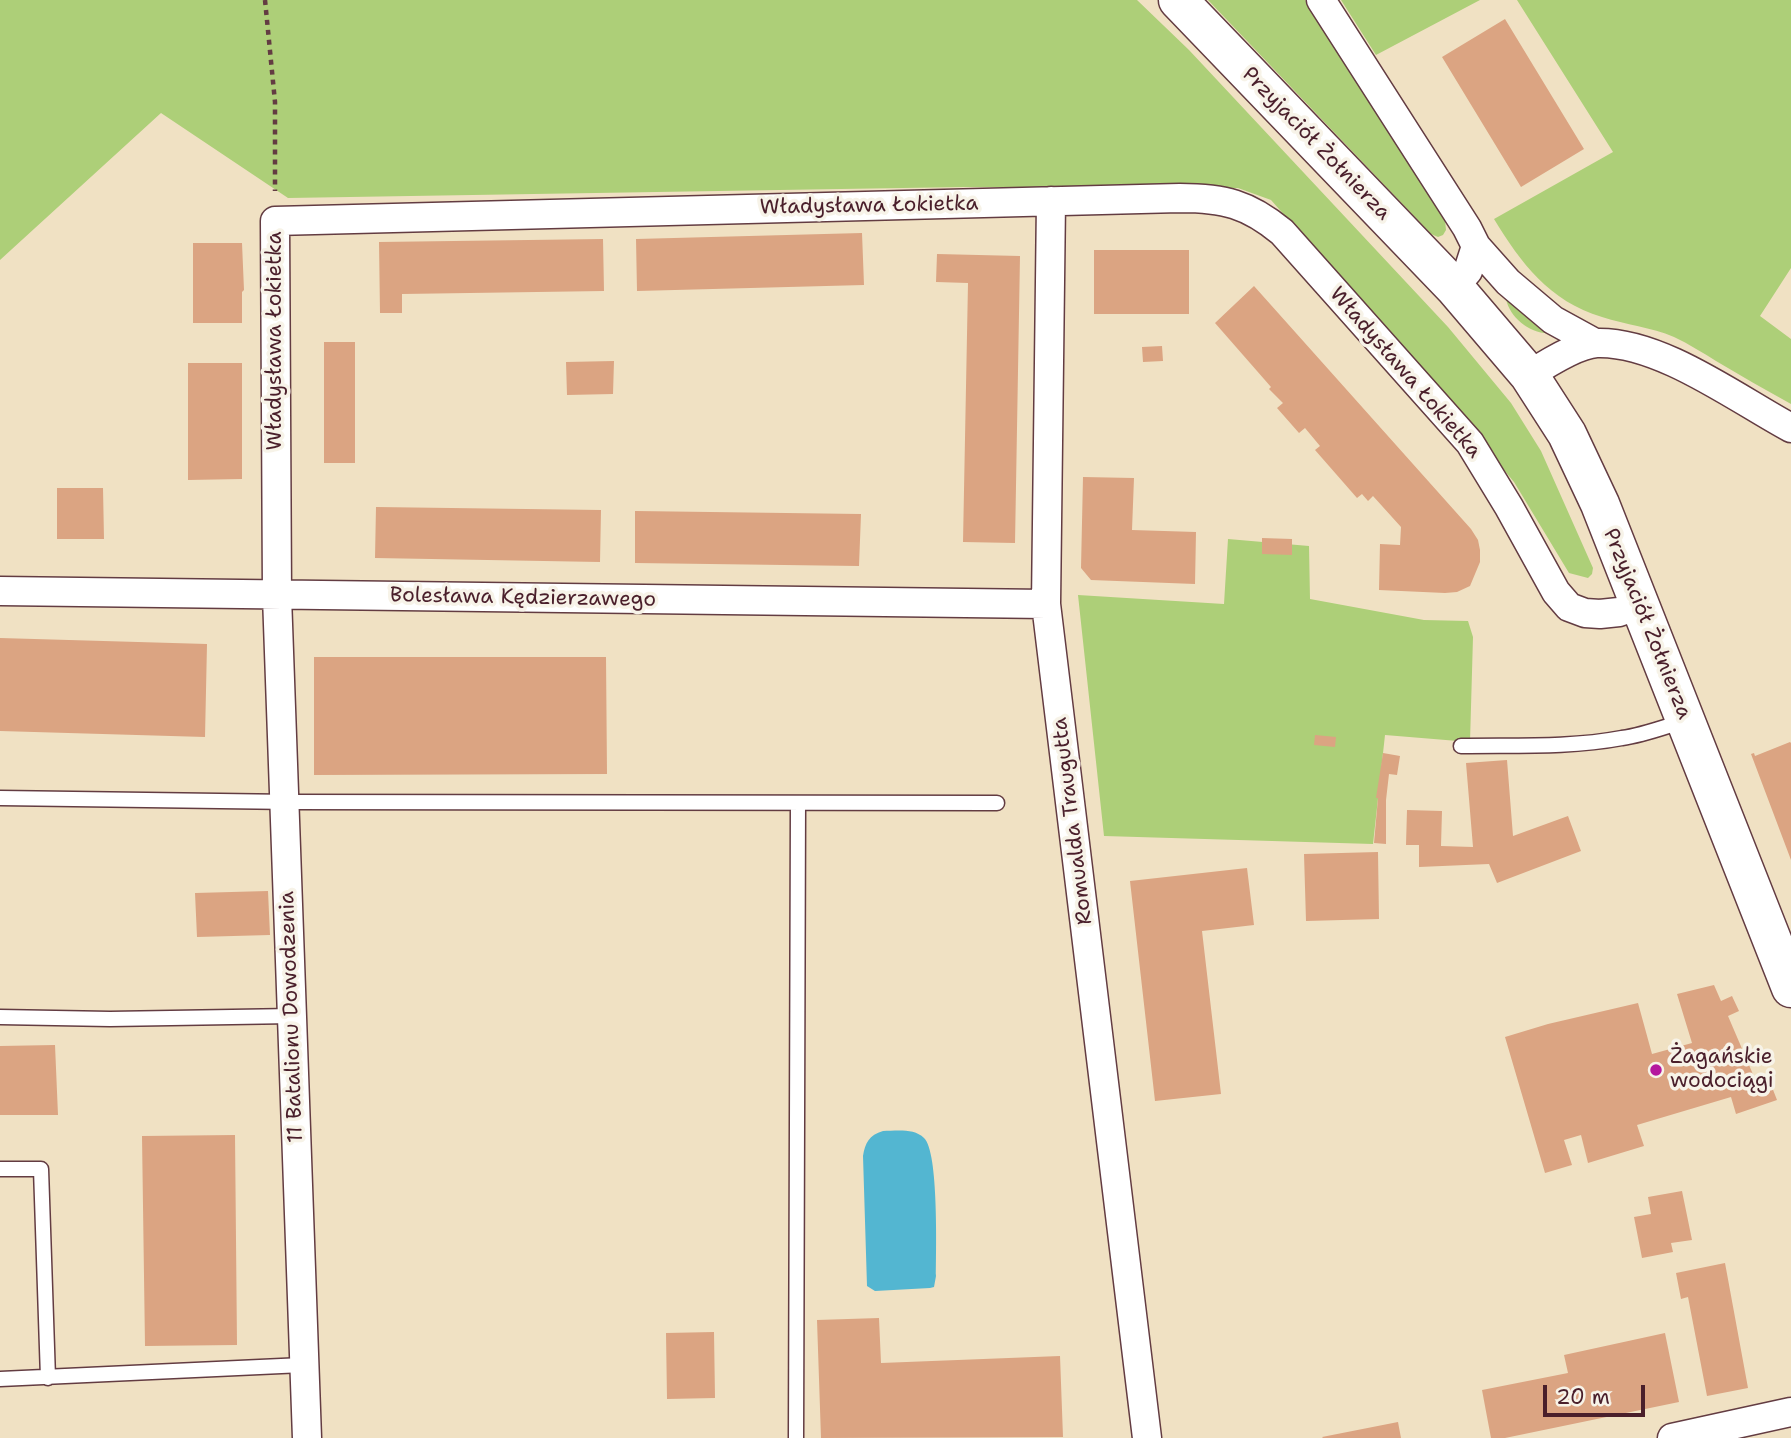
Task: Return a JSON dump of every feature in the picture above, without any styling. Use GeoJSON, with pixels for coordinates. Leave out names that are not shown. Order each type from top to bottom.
{"type":"FeatureCollection","features":[{"type":"Feature","properties":{"kind":"main road","name":"Przyjaciół Żołnierza"},"geometry":{"type":"LineString","coordinates":[[1178,0],[1454,287],[1530,374],[1547,400],[1583,466],[1791,988]]}},
{"type":"Feature","properties":{"kind":"street"},"geometry":{"type":"LineString","coordinates":[[1321,0],[1476,246],[1508,282],[1553,320],[1595,343],[1639,349],[1672,361],[1791,428]]}},
{"type":"Feature","properties":{"kind":"street","name":"Władysława Łokietka"},"geometry":{"type":"LineString","coordinates":[[277,596],[275,221],[1203,198],[1242,205],[1282,232],[1470,443],[1556,592],[1569,607],[1584,613],[1601,614],[1640,605]]}},
{"type":"Feature","properties":{"kind":"street","name":"Romualda Traugutta"},"geometry":{"type":"LineString","coordinates":[[1051,201],[1046,604],[1147,1438]]}},
{"type":"Feature","properties":{"kind":"street"},"geometry":{"type":"LineString","coordinates":[[1454,287],[1468,271],[1476,246]]}},
{"type":"Feature","properties":{"kind":"street"},"geometry":{"type":"LineString","coordinates":[[1530,374],[1558,357],[1595,343]]}},
{"type":"Feature","properties":{"kind":"street","name":"Bolesława Kędzierzawego"},"geometry":{"type":"LineString","coordinates":[[0,591],[1046,604]]}},
{"type":"Feature","properties":{"kind":"street","name":"11 Batalionu Dowodzenia"},"geometry":{"type":"LineString","coordinates":[[277,596],[307,1438]]}},
{"type":"Feature","properties":{"kind":"street"},"geometry":{"type":"LineString","coordinates":[[1672,1438],[1735,1432],[1791,1412]]}},
{"type":"Feature","properties":{"kind":"lane"},"geometry":{"type":"LineString","coordinates":[[1461,746],[1570,745],[1606,741],[1685,721]]}},
{"type":"Feature","properties":{"kind":"lane"},"geometry":{"type":"LineString","coordinates":[[0,798],[284,802],[997,803]]}},
{"type":"Feature","properties":{"kind":"lane"},"geometry":{"type":"LineString","coordinates":[[796,1438],[798,803]]}},
{"type":"Feature","properties":{"kind":"lane"},"geometry":{"type":"LineString","coordinates":[[0,1017],[110,1019],[293,1016]]}},
{"type":"Feature","properties":{"kind":"lane"},"geometry":{"type":"LineString","coordinates":[[0,1169],[41,1169],[48,1378]]}},
{"type":"Feature","properties":{"kind":"lane"},"geometry":{"type":"LineString","coordinates":[[0,1379],[303,1365]]}},
{"type":"Feature","properties":{"kind":"path"},"geometry":{"type":"LineString","coordinates":[[265,0],[275,102],[275,221]]}},
{"type":"Feature","properties":{"kind":"green space"},"geometry":{"type":"Polygon","coordinates":[[[0,0],[1137,0],[1189,50],[1448,327],[1511,403],[1541,451],[1593,568],[1592,574],[1588,578],[1569,573],[1514,482],[1404,350],[1271,200],[1238,188],[964,187],[288,198],[161,113],[0,260],[0,0]]]}},
{"type":"Feature","properties":{"kind":"green space"},"geometry":{"type":"Polygon","coordinates":[[[1208,0],[1305,0],[1445,220],[1446,230],[1443,235],[1438,237],[1431,234],[1208,0]]]}},
{"type":"Feature","properties":{"kind":"green space"},"geometry":{"type":"Polygon","coordinates":[[[1341,0],[1480,0],[1376,55],[1341,0]]]}},
{"type":"Feature","properties":{"kind":"green space"},"geometry":{"type":"Polygon","coordinates":[[[1517,0],[1791,0],[1791,268],[1760,316],[1791,339],[1791,404],[1674,337],[1602,317],[1567,301],[1538,278],[1504,235],[1494,219],[1613,152],[1517,0]]]}},
{"type":"Feature","properties":{"kind":"green space"},"geometry":{"type":"Polygon","coordinates":[[[1506,299],[1551,333],[1536,331],[1522,324],[1512,313],[1506,299]]]}},
{"type":"Feature","properties":{"kind":"green space"},"geometry":{"type":"Polygon","coordinates":[[[1228,539],[1309,546],[1310,599],[1424,620],[1468,621],[1473,637],[1470,742],[1385,735],[1373,844],[1104,836],[1078,595],[1224,604],[1228,539]]]}},
{"type":"Feature","properties":{"kind":"water"},"geometry":{"type":"Polygon","coordinates":[[[883,1131],[915,1133],[924,1138],[929,1147],[936,1203],[934,1287],[875,1291],[867,1286],[863,1156],[868,1140],[883,1131]]]}},
{"type":"Feature","properties":{"kind":"building"},"geometry":{"type":"Polygon","coordinates":[[[1505,19],[1584,149],[1521,187],[1442,57],[1505,19]]]}},
{"type":"Feature","properties":{"kind":"building"},"geometry":{"type":"Polygon","coordinates":[[[862,233],[864,285],[637,291],[636,239],[862,233]]]}},
{"type":"Feature","properties":{"kind":"building"},"geometry":{"type":"Polygon","coordinates":[[[603,239],[604,291],[402,294],[402,313],[380,313],[379,242],[603,239]]]}},
{"type":"Feature","properties":{"kind":"building"},"geometry":{"type":"Polygon","coordinates":[[[193,243],[242,243],[242,323],[193,323],[193,243]]]}},
{"type":"Feature","properties":{"kind":"building"},"geometry":{"type":"Polygon","coordinates":[[[1094,250],[1189,250],[1189,314],[1094,314],[1094,250]]]}},
{"type":"Feature","properties":{"kind":"building"},"geometry":{"type":"Polygon","coordinates":[[[937,254],[1020,256],[1015,543],[963,542],[968,283],[936,282],[937,254]]]}},
{"type":"Feature","properties":{"kind":"building"},"geometry":{"type":"Polygon","coordinates":[[[1254,286],[1471,529],[1478,540],[1480,562],[1470,586],[1457,592],[1445,593],[1379,590],[1380,544],[1400,545],[1401,527],[1373,496],[1368,501],[1362,494],[1357,498],[1315,450],[1320,446],[1305,428],[1299,433],[1277,408],[1283,403],[1215,323],[1254,286]]]}},
{"type":"Feature","properties":{"kind":"building"},"geometry":{"type":"Polygon","coordinates":[[[324,342],[355,342],[355,463],[324,463],[324,342]]]}},
{"type":"Feature","properties":{"kind":"building"},"geometry":{"type":"Polygon","coordinates":[[[1162,346],[1163,361],[1143,362],[1142,347],[1162,346]]]}},
{"type":"Feature","properties":{"kind":"building"},"geometry":{"type":"Polygon","coordinates":[[[614,361],[613,394],[567,395],[566,362],[614,361]]]}},
{"type":"Feature","properties":{"kind":"building"},"geometry":{"type":"Polygon","coordinates":[[[188,363],[242,363],[242,479],[188,480],[188,363]]]}},
{"type":"Feature","properties":{"kind":"building"},"geometry":{"type":"Polygon","coordinates":[[[1083,477],[1134,478],[1132,530],[1196,532],[1195,584],[1091,580],[1081,568],[1083,477]]]}},
{"type":"Feature","properties":{"kind":"building"},"geometry":{"type":"Polygon","coordinates":[[[57,488],[103,488],[104,539],[57,539],[57,488]]]}},
{"type":"Feature","properties":{"kind":"building"},"geometry":{"type":"Polygon","coordinates":[[[376,507],[601,510],[600,562],[375,558],[376,507]]]}},
{"type":"Feature","properties":{"kind":"building"},"geometry":{"type":"Polygon","coordinates":[[[635,511],[861,514],[859,566],[635,563],[635,511]]]}},
{"type":"Feature","properties":{"kind":"building"},"geometry":{"type":"Polygon","coordinates":[[[1262,538],[1292,539],[1292,555],[1262,554],[1262,538]]]}},
{"type":"Feature","properties":{"kind":"building"},"geometry":{"type":"Polygon","coordinates":[[[0,638],[207,644],[205,737],[0,731],[0,638]]]}},
{"type":"Feature","properties":{"kind":"building"},"geometry":{"type":"Polygon","coordinates":[[[314,657],[606,657],[607,774],[314,775],[314,657]]]}},
{"type":"Feature","properties":{"kind":"building"},"geometry":{"type":"Polygon","coordinates":[[[1315,735],[1336,737],[1335,747],[1314,745],[1315,735]]]}},
{"type":"Feature","properties":{"kind":"building"},"geometry":{"type":"Polygon","coordinates":[[[1790,742],[1791,860],[1751,754],[1754,753],[1755,756],[1790,742]]]}},
{"type":"Feature","properties":{"kind":"building"},"geometry":{"type":"Polygon","coordinates":[[[1383,753],[1400,756],[1397,775],[1389,774],[1386,844],[1374,843],[1376,798],[1383,753]]]}},
{"type":"Feature","properties":{"kind":"building"},"geometry":{"type":"Polygon","coordinates":[[[1507,760],[1513,836],[1568,816],[1581,851],[1497,883],[1489,864],[1419,867],[1419,845],[1406,845],[1407,810],[1442,811],[1441,846],[1473,847],[1466,763],[1507,760]]]}},
{"type":"Feature","properties":{"kind":"building"},"geometry":{"type":"Polygon","coordinates":[[[1378,852],[1379,919],[1306,921],[1304,854],[1378,852]]]}},
{"type":"Feature","properties":{"kind":"building"},"geometry":{"type":"Polygon","coordinates":[[[1247,868],[1254,925],[1202,931],[1221,1094],[1155,1101],[1130,881],[1247,868]]]}},
{"type":"Feature","properties":{"kind":"building"},"geometry":{"type":"Polygon","coordinates":[[[268,891],[270,935],[197,937],[195,893],[268,891]]]}},
{"type":"Feature","properties":{"kind":"building","name":"Żagańskie wodociągi"},"geometry":{"type":"Polygon","coordinates":[[[1714,985],[1721,1001],[1732,996],[1739,1011],[1728,1016],[1758,1086],[1770,1082],[1777,1100],[1736,1114],[1731,1097],[1637,1125],[1644,1146],[1588,1163],[1581,1135],[1564,1140],[1572,1165],[1545,1173],[1505,1037],[1638,1003],[1652,1054],[1692,1043],[1677,994],[1714,985]]]}},
{"type":"Feature","properties":{"kind":"building"},"geometry":{"type":"Polygon","coordinates":[[[55,1045],[58,1115],[0,1115],[0,1046],[55,1045]]]}},
{"type":"Feature","properties":{"kind":"building"},"geometry":{"type":"Polygon","coordinates":[[[235,1135],[237,1345],[145,1346],[142,1136],[235,1135]]]}},
{"type":"Feature","properties":{"kind":"building"},"geometry":{"type":"Polygon","coordinates":[[[1682,1191],[1692,1240],[1671,1243],[1673,1252],[1642,1258],[1634,1217],[1651,1214],[1648,1197],[1682,1191]]]}},
{"type":"Feature","properties":{"kind":"building"},"geometry":{"type":"Polygon","coordinates":[[[1725,1263],[1748,1388],[1707,1396],[1688,1297],[1681,1299],[1676,1273],[1725,1263]]]}},
{"type":"Feature","properties":{"kind":"building"},"geometry":{"type":"Polygon","coordinates":[[[879,1318],[881,1363],[1060,1356],[1063,1437],[821,1438],[817,1320],[879,1318]]]}},
{"type":"Feature","properties":{"kind":"building"},"geometry":{"type":"Polygon","coordinates":[[[714,1332],[715,1398],[667,1399],[666,1333],[714,1332]]]}},
{"type":"Feature","properties":{"kind":"building"},"geometry":{"type":"Polygon","coordinates":[[[1665,1333],[1679,1402],[1505,1438],[1491,1438],[1482,1390],[1568,1373],[1564,1355],[1665,1333]]]}},
{"type":"Feature","properties":{"kind":"building"},"geometry":{"type":"Polygon","coordinates":[[[1398,1422],[1401,1438],[1322,1437],[1398,1422]]]}},
{"type":"Feature","properties":{"kind":"place","name":"Żagańskie wodociągi"},"geometry":{"type":"Point","coordinates":[1656,1070]}}]}
